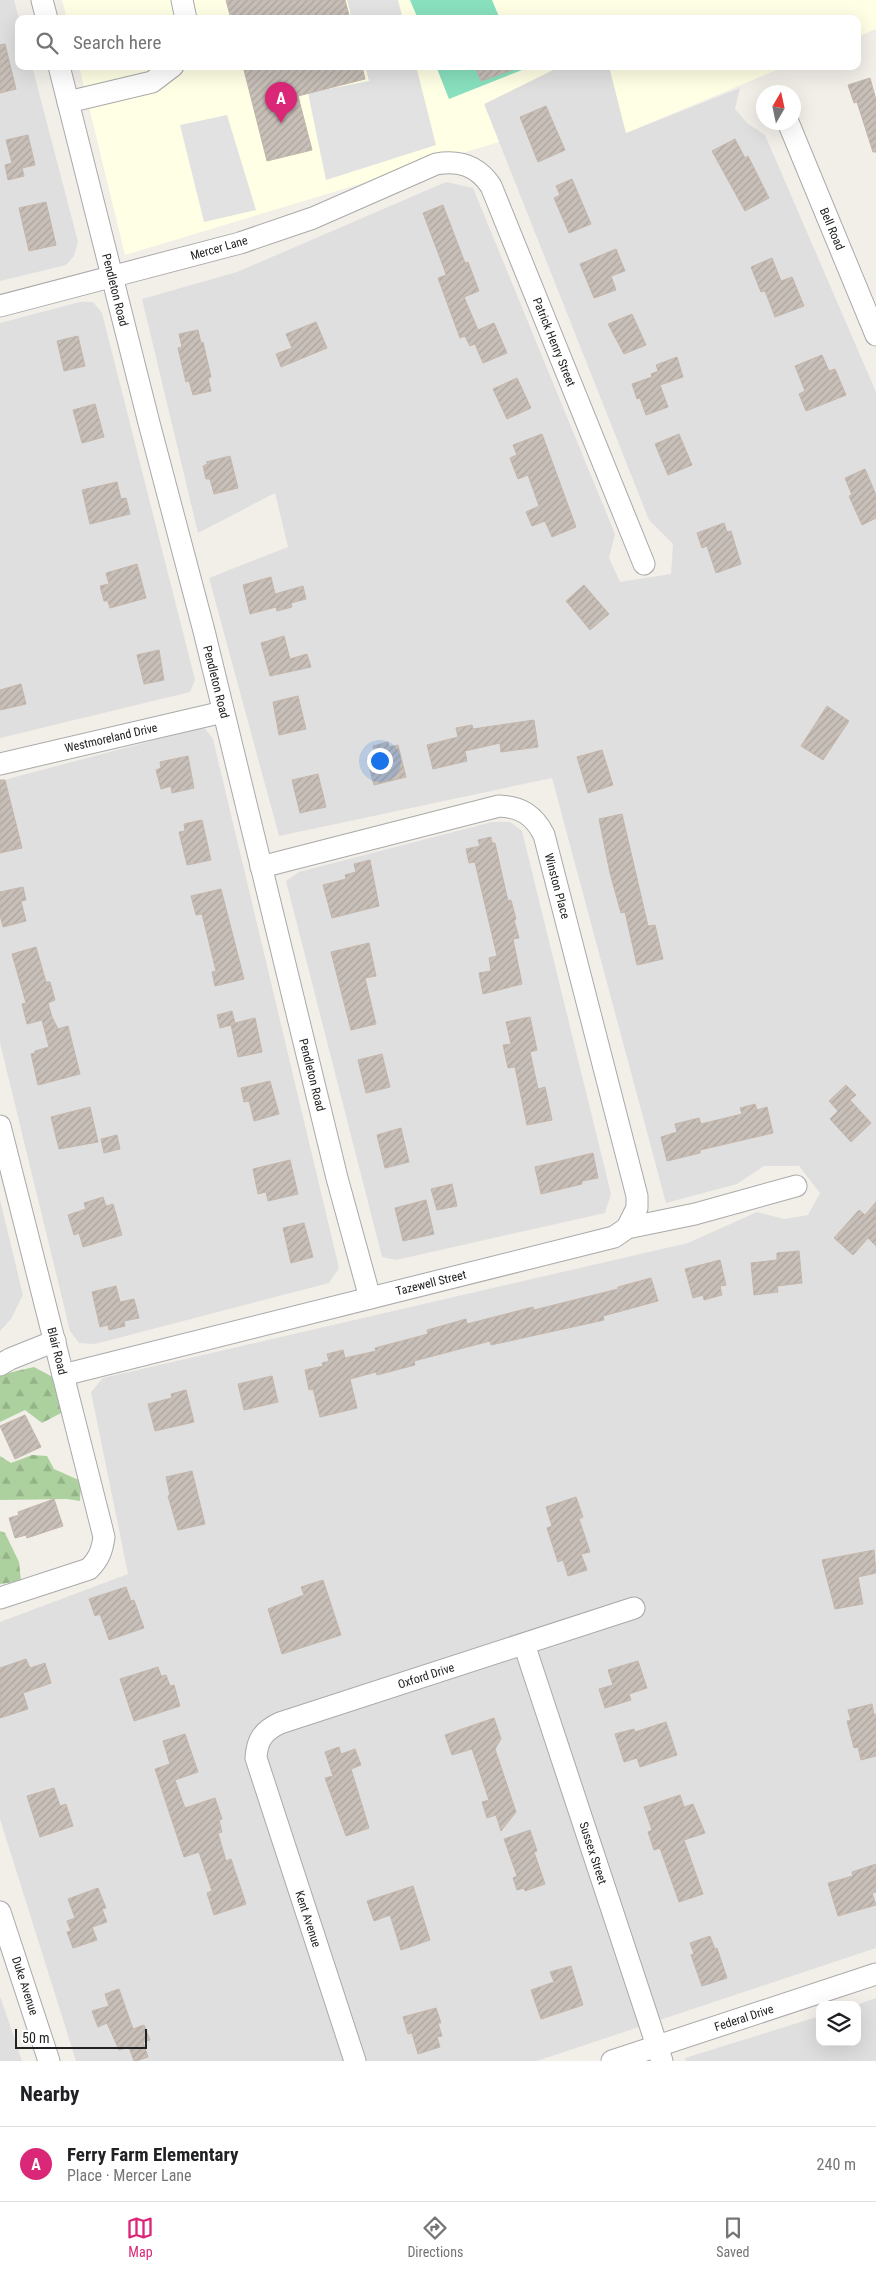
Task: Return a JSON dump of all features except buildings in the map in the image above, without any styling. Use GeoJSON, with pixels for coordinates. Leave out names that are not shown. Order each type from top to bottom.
{"type":"FeatureCollection","features":[{"type":"Feature","properties":{"kind":"street"},"geometry":{"type":"LineString","coordinates":[[42,0],[46,15]]}},
{"type":"Feature","properties":{"kind":"street"},"geometry":{"type":"LineString","coordinates":[[182,0],[185,15]]}},
{"type":"Feature","properties":{"kind":"street","name":"Pendleton Road"},"geometry":{"type":"LineString","coordinates":[[60,70],[223,712],[334,1169],[370,1298]]}},
{"type":"Feature","properties":{"kind":"street"},"geometry":{"type":"LineString","coordinates":[[68,102],[152,82],[168,70]]}},
{"type":"Feature","properties":{"kind":"street","name":"Bell Road"},"geometry":{"type":"LineString","coordinates":[[791,130],[876,335]]}},
{"type":"Feature","properties":{"kind":"street","name":"Patrick Henry Street"},"geometry":{"type":"LineString","coordinates":[[430,167],[450,162],[463,163],[476,169],[491,186],[644,564]]}},
{"type":"Feature","properties":{"kind":"street","name":"Mercer Lane"},"geometry":{"type":"LineString","coordinates":[[0,306],[240,243],[314,218],[430,167]]}},
{"type":"Feature","properties":{"kind":"street","name":"Westmoreland Drive"},"geometry":{"type":"LineString","coordinates":[[0,764],[223,712]]}},
{"type":"Feature","properties":{"kind":"street","name":"Winston Place"},"geometry":{"type":"LineString","coordinates":[[261,867],[499,806],[514,807],[529,814],[538,823],[544,835],[637,1196],[637,1208],[627,1228]]}},
{"type":"Feature","properties":{"kind":"street","name":"Blair Road"},"geometry":{"type":"LineString","coordinates":[[0,1126],[104,1537],[103,1549],[98,1560],[86,1570],[0,1598]]}},
{"type":"Feature","properties":{"kind":"street","name":"Tazewell Street"},"geometry":{"type":"LineString","coordinates":[[63,1375],[614,1237],[627,1228],[695,1214],[796,1186]]}},
{"type":"Feature","properties":{"kind":"street"},"geometry":{"type":"LineString","coordinates":[[0,1365],[55,1341]]}},
{"type":"Feature","properties":{"kind":"street","name":"Oxford Drive"},"geometry":{"type":"LineString","coordinates":[[261,1777],[256,1758],[256,1747],[261,1736],[269,1728],[634,1608]]}},
{"type":"Feature","properties":{"kind":"street","name":"Sussex Street"},"geometry":{"type":"LineString","coordinates":[[524,1644],[660,2054]]}},
{"type":"Feature","properties":{"kind":"street","name":"Kent Avenue"},"geometry":{"type":"LineString","coordinates":[[261,1777],[355,2061]]}},
{"type":"Feature","properties":{"kind":"street","name":"Duke Avenue"},"geometry":{"type":"LineString","coordinates":[[0,1912],[49,2061]]}},
{"type":"Feature","properties":{"kind":"street","name":"Federal Drive"},"geometry":{"type":"LineString","coordinates":[[612,2061],[660,2054],[876,1974]]}},
{"type":"Feature","properties":{"kind":"shaded area"},"geometry":{"type":"Polygon","coordinates":[[[0,0],[14,0],[18,15],[15,15],[15,70],[33,70],[78,242],[74,256],[66,265],[0,281],[0,0]]]}},
{"type":"Feature","properties":{"kind":"shaded area"},"geometry":{"type":"Polygon","coordinates":[[[62,0],[876,0],[876,29],[861,35],[861,15],[66,15],[62,0]]]}},
{"type":"Feature","properties":{"kind":"shaded area"},"geometry":{"type":"Polygon","coordinates":[[[347,0],[398,0],[402,15],[351,15],[347,0]]]}},
{"type":"Feature","properties":{"kind":"shaded area"},"geometry":{"type":"Polygon","coordinates":[[[80,70],[553,70],[484,104],[499,142],[125,255],[80,70]]]}},
{"type":"Feature","properties":{"kind":"shaded area"},"geometry":{"type":"Polygon","coordinates":[[[366,70],[417,70],[436,145],[326,180],[308,93],[369,81],[366,70]]]}},
{"type":"Feature","properties":{"kind":"shaded area"},"geometry":{"type":"Polygon","coordinates":[[[553,70],[610,70],[626,133],[740,88],[735,109],[747,123],[765,135],[876,392],[876,1948],[537,2061],[76,2061],[0,1819],[0,1622],[128,1574],[91,1392],[103,1378],[688,1243],[757,1212],[784,1219],[808,1215],[820,1193],[799,1166],[764,1166],[737,1184],[666,1203],[552,778],[279,836],[209,578],[288,547],[275,493],[198,533],[142,299],[237,272],[446,182],[473,188],[615,534],[609,558],[620,582],[671,574],[673,544],[649,520],[484,104],[553,70]]]}},
{"type":"Feature","properties":{"kind":"shaded area"},"geometry":{"type":"Polygon","coordinates":[[[610,70],[776,70],[626,133],[610,70]]]}},
{"type":"Feature","properties":{"kind":"shaded area"},"geometry":{"type":"Polygon","coordinates":[[[227,115],[256,210],[204,222],[180,125],[227,115]]]}},
{"type":"Feature","properties":{"kind":"shaded area"},"geometry":{"type":"Polygon","coordinates":[[[80,302],[93,302],[102,313],[195,680],[190,692],[0,738],[0,323],[80,302]]]}},
{"type":"Feature","properties":{"kind":"shaded area"},"geometry":{"type":"Polygon","coordinates":[[[204,727],[213,739],[339,1268],[329,1283],[95,1344],[79,1343],[70,1331],[0,1043],[0,781],[204,727]]]}},
{"type":"Feature","properties":{"kind":"shaded area"},"geometry":{"type":"Polygon","coordinates":[[[492,822],[510,822],[522,831],[611,1194],[605,1213],[396,1260],[382,1257],[286,881],[299,872],[492,822]]]}},
{"type":"Feature","properties":{"kind":"shaded area"},"geometry":{"type":"Polygon","coordinates":[[[0,1200],[23,1295],[11,1319],[0,1331],[0,1200]]]}},
{"type":"Feature","properties":{"kind":"shaded area"},"geometry":{"type":"Polygon","coordinates":[[[0,1996],[22,2061],[0,2061],[0,1996]]]}},
{"type":"Feature","properties":{"kind":"shaded area"},"geometry":{"type":"Polygon","coordinates":[[[876,1998],[876,2061],[686,2061],[685,2058],[816,2017],[816,2046],[861,2046],[861,2003],[876,1998]]]}},
{"type":"Feature","properties":{"kind":"green space"},"geometry":{"type":"Polygon","coordinates":[[[410,0],[492,0],[498,15],[416,15],[410,0]]]}},
{"type":"Feature","properties":{"kind":"green space"},"geometry":{"type":"Polygon","coordinates":[[[438,70],[522,70],[449,99],[438,70]]]}},
{"type":"Feature","properties":{"kind":"green space"},"geometry":{"type":"Polygon","coordinates":[[[34,1367],[62,1382],[63,1412],[42,1423],[25,1410],[0,1422],[0,1375],[34,1367]]]}},
{"type":"Feature","properties":{"kind":"green space"},"geometry":{"type":"Polygon","coordinates":[[[32,1455],[47,1456],[54,1469],[81,1481],[80,1501],[67,1499],[0,1500],[0,1456],[11,1463],[32,1455]]]}},
{"type":"Feature","properties":{"kind":"green space"},"geometry":{"type":"Polygon","coordinates":[[[0,1531],[5,1533],[19,1562],[21,1581],[0,1584],[0,1531]]]}},
{"type":"Feature","properties":{"kind":"place","name":"Ferry Farm Elementary"},"geometry":{"type":"Point","coordinates":[281,123]}}]}
